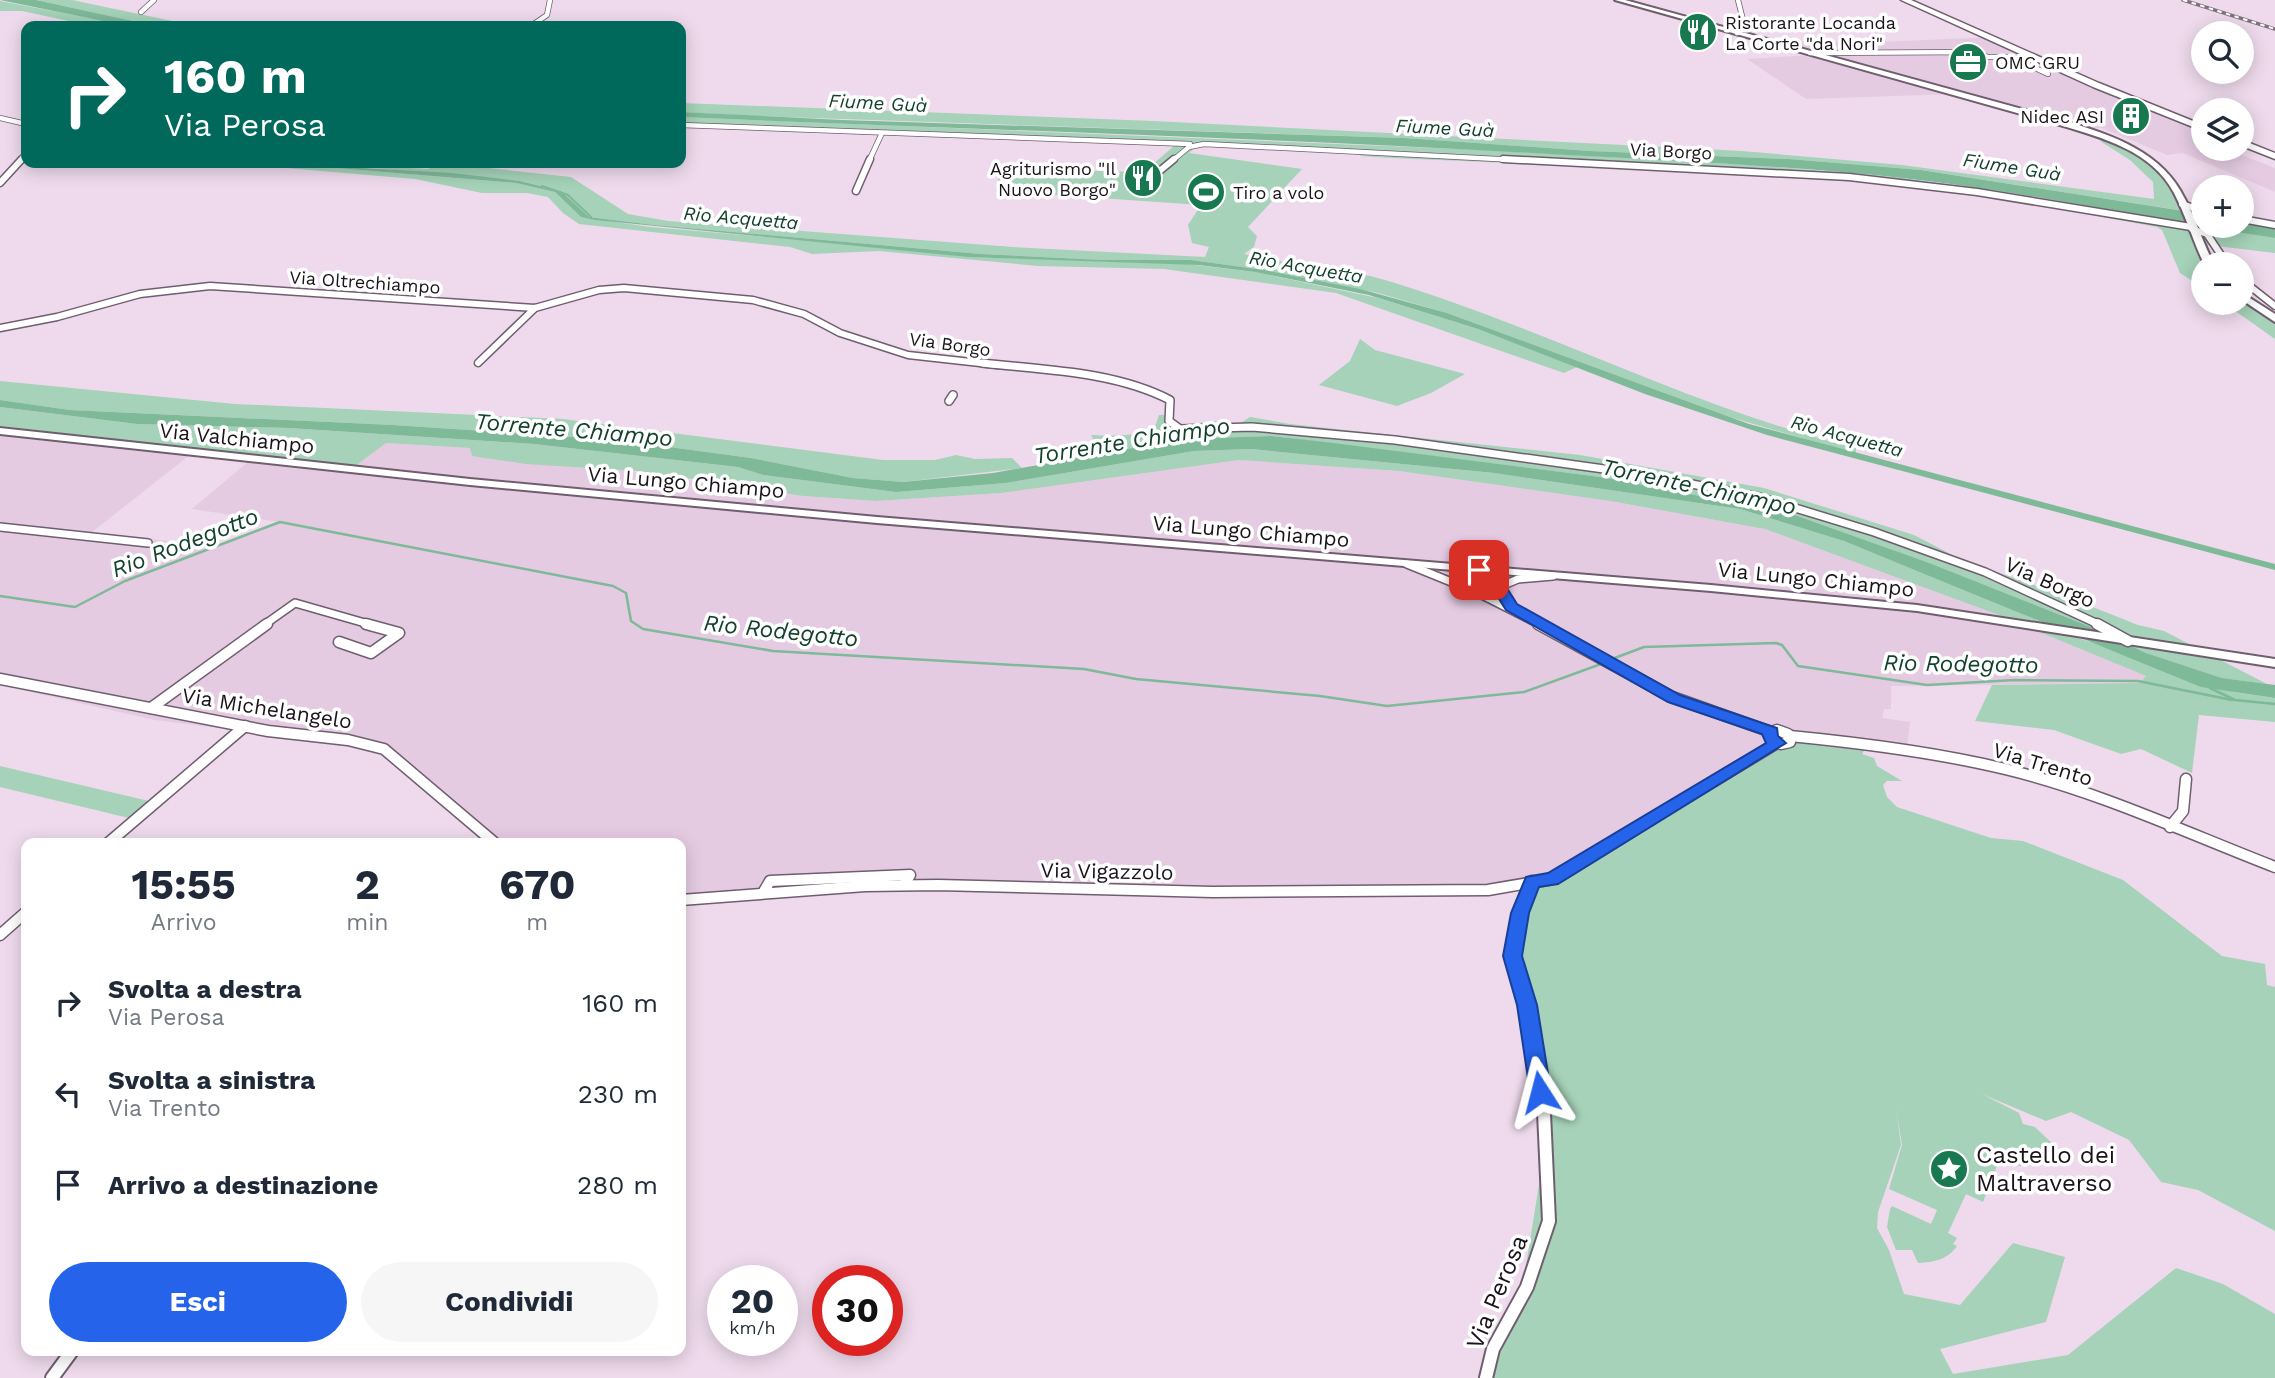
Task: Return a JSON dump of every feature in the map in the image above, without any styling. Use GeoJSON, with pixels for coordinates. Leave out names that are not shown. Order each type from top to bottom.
{"type":"FeatureCollection","features":[{"type":"Feature","properties":{"kind":"highway"},"geometry":{"type":"LineString","coordinates":[[1905,0],[2096,85],[2191,123]]}},
{"type":"Feature","properties":{"kind":"highway"},"geometry":{"type":"LineString","coordinates":[[1918,0],[2191,117]]}},
{"type":"Feature","properties":{"kind":"highway"},"geometry":{"type":"LineString","coordinates":[[2254,141],[2275,149]]}},
{"type":"Feature","properties":{"kind":"highway"},"geometry":{"type":"LineString","coordinates":[[2254,148],[2275,156]]}},
{"type":"Feature","properties":{"kind":"main road"},"geometry":{"type":"LineString","coordinates":[[1618,0],[1808,53],[1842,57],[2113,140],[2157,165],[2172,182],[2191,228]]}},
{"type":"Feature","properties":{"kind":"main road"},"geometry":{"type":"LineString","coordinates":[[2254,304],[2275,319]]}},
{"type":"Feature","properties":{"kind":"main road","name":"Via Valchiampo"},"geometry":{"type":"LineString","coordinates":[[0,432],[470,482]]}},
{"type":"Feature","properties":{"kind":"main road","name":"Via Lungo Chiampo"},"geometry":{"type":"LineString","coordinates":[[470,482],[1917,608],[2128,640]]}},
{"type":"Feature","properties":{"kind":"main road"},"geometry":{"type":"LineString","coordinates":[[2128,640],[2275,663]]}},
{"type":"Feature","properties":{"kind":"street"},"geometry":{"type":"LineString","coordinates":[[141,12],[154,0]]}},
{"type":"Feature","properties":{"kind":"street"},"geometry":{"type":"LineString","coordinates":[[538,21],[547,15],[550,0]]}},
{"type":"Feature","properties":{"kind":"street"},"geometry":{"type":"LineString","coordinates":[[1737,33],[1745,28],[1738,0]]}},
{"type":"Feature","properties":{"kind":"street"},"geometry":{"type":"LineString","coordinates":[[1842,57],[1979,52],[1987,57],[2012,57],[2048,74]]}},
{"type":"Feature","properties":{"kind":"street"},"geometry":{"type":"LineString","coordinates":[[0,118],[21,123]]}},
{"type":"Feature","properties":{"kind":"street","name":"Via Borgo"},"geometry":{"type":"LineString","coordinates":[[686,125],[1196,145],[1849,177],[1977,192],[2191,228]]}},
{"type":"Feature","properties":{"kind":"street"},"geometry":{"type":"LineString","coordinates":[[856,191],[882,133]]}},
{"type":"Feature","properties":{"kind":"street"},"geometry":{"type":"LineString","coordinates":[[1156,174],[1184,149],[1196,145]]}},
{"type":"Feature","properties":{"kind":"street"},"geometry":{"type":"LineString","coordinates":[[0,183],[21,161]]}},
{"type":"Feature","properties":{"kind":"street"},"geometry":{"type":"LineString","coordinates":[[2183,207],[2191,209]]}},
{"type":"Feature","properties":{"kind":"street"},"geometry":{"type":"LineString","coordinates":[[2254,221],[2275,225]]}},
{"type":"Feature","properties":{"kind":"street","name":"Via Oltrechiampo"},"geometry":{"type":"LineString","coordinates":[[0,328],[57,317],[140,294],[211,286],[535,308],[614,288],[729,298]]}},
{"type":"Feature","properties":{"kind":"street"},"geometry":{"type":"LineString","coordinates":[[2254,289],[2275,306]]}},
{"type":"Feature","properties":{"kind":"street","name":"Via Borgo"},"geometry":{"type":"LineString","coordinates":[[729,298],[753,300],[804,314],[840,333],[908,355],[1093,376],[1147,388],[1171,402],[1169,421],[1174,427],[1272,428],[1407,441],[1640,474],[1759,497],[1861,527],[1974,568],[2075,611],[2128,640]]}},
{"type":"Feature","properties":{"kind":"street"},"geometry":{"type":"LineString","coordinates":[[478,363],[535,308]]}},
{"type":"Feature","properties":{"kind":"street"},"geometry":{"type":"LineString","coordinates":[[0,527],[148,543]]}},
{"type":"Feature","properties":{"kind":"street"},"geometry":{"type":"LineString","coordinates":[[1407,564],[1477,590],[1511,607],[1674,698],[1771,732],[1769,737],[1777,743]]}},
{"type":"Feature","properties":{"kind":"street"},"geometry":{"type":"LineString","coordinates":[[1477,590],[1470,579],[1479,570],[1500,589],[1511,607]]}},
{"type":"Feature","properties":{"kind":"street"},"geometry":{"type":"LineString","coordinates":[[1477,590],[1500,589],[1522,579],[1553,576]]}},
{"type":"Feature","properties":{"kind":"street"},"geometry":{"type":"LineString","coordinates":[[151,708],[295,603],[399,633],[372,653],[339,642]]}},
{"type":"Feature","properties":{"kind":"street","name":"Via Michelangelo"},"geometry":{"type":"LineString","coordinates":[[0,679],[245,726],[348,740],[384,749],[489,838]]}},
{"type":"Feature","properties":{"kind":"street"},"geometry":{"type":"LineString","coordinates":[[114,838],[245,726]]}},
{"type":"Feature","properties":{"kind":"street","name":"Via Trento"},"geometry":{"type":"LineString","coordinates":[[1771,732],[1781,731],[1790,736],[1870,744],[2006,769],[2275,867]]}},
{"type":"Feature","properties":{"kind":"street"},"geometry":{"type":"LineString","coordinates":[[1532,881],[1552,879],[1777,743],[1790,742],[1790,736]]}},
{"type":"Feature","properties":{"kind":"street"},"geometry":{"type":"LineString","coordinates":[[2170,827],[2183,811],[2186,779]]}},
{"type":"Feature","properties":{"kind":"street","name":"Via Vigazzolo"},"geometry":{"type":"LineString","coordinates":[[686,900],[904,885],[1213,892],[1488,890],[1532,881]]}},
{"type":"Feature","properties":{"kind":"street","name":"Via Perosa"},"geometry":{"type":"LineString","coordinates":[[1486,1378],[1493,1349],[1527,1287],[1549,1221],[1544,1114],[1527,1005],[1513,956],[1520,913],[1532,881]]}},
{"type":"Feature","properties":{"kind":"street"},"geometry":{"type":"LineString","coordinates":[[0,935],[21,916]]}},
{"type":"Feature","properties":{"kind":"street"},"geometry":{"type":"LineString","coordinates":[[52,1378],[68,1356]]}},
{"type":"Feature","properties":{"kind":"shaded area"},"geometry":{"type":"Polygon","coordinates":[[[0,0],[36,0],[133,21],[103,21],[0,0]]]}},
{"type":"Feature","properties":{"kind":"shaded area"},"geometry":{"type":"Polygon","coordinates":[[[36,0],[72,0],[172,21],[133,21],[36,0]]]}},
{"type":"Feature","properties":{"kind":"shaded area"},"geometry":{"type":"Polygon","coordinates":[[[0,1],[106,21],[69,21],[22,11],[0,11],[0,1]]]}},
{"type":"Feature","properties":{"kind":"shaded area"},"geometry":{"type":"Polygon","coordinates":[[[1994,37],[2191,120],[2191,156],[2183,153],[2167,155],[2102,128],[2075,127],[1954,94],[1806,99],[1747,59],[1813,55],[1765,41],[1880,42],[1994,37]]]}},
{"type":"Feature","properties":{"kind":"shaded area"},"geometry":{"type":"Polygon","coordinates":[[[686,103],[1153,121],[1742,151],[1902,165],[2154,199],[2153,182],[2130,160],[2100,141],[2111,140],[2165,172],[2185,211],[1921,170],[1789,159],[1590,151],[1405,138],[686,112],[686,103]]]}},
{"type":"Feature","properties":{"kind":"shaded area"},"geometry":{"type":"Polygon","coordinates":[[[686,112],[842,120],[1405,138],[1590,151],[1789,159],[1921,170],[2191,212],[2191,224],[1903,178],[1693,162],[1363,144],[686,117],[686,112]]]}},
{"type":"Feature","properties":{"kind":"shaded area"},"geometry":{"type":"Polygon","coordinates":[[[686,117],[1484,150],[1766,166],[1903,178],[2004,192],[2191,224],[2191,238],[2254,238],[2254,234],[2275,238],[2275,253],[2199,244],[2203,252],[2191,252],[2191,280],[2180,273],[2162,230],[2157,227],[2016,201],[1870,183],[1735,173],[1392,158],[1361,156],[1358,152],[1198,145],[1189,153],[1302,169],[1248,227],[1257,236],[1254,247],[1244,254],[1368,276],[1444,299],[1736,412],[1856,448],[1856,454],[1730,417],[1447,313],[1378,293],[1264,270],[1191,260],[1103,260],[981,254],[654,225],[589,217],[561,191],[520,181],[372,168],[488,168],[571,177],[628,214],[668,221],[1013,247],[1205,257],[1209,247],[1192,243],[1188,225],[1201,205],[996,191],[1000,169],[1144,172],[1175,145],[686,126],[686,117]]]}},
{"type":"Feature","properties":{"kind":"shaded area"},"geometry":{"type":"Polygon","coordinates":[[[2254,160],[2275,168],[2275,192],[2254,183],[2254,175],[2235,175],[2202,161],[2254,160]]]}},
{"type":"Feature","properties":{"kind":"shaded area"},"geometry":{"type":"Polygon","coordinates":[[[286,168],[336,168],[516,183],[555,192],[581,217],[650,227],[896,248],[968,257],[1187,264],[1255,272],[1378,298],[1478,329],[1577,367],[1564,373],[1336,293],[1164,269],[1038,266],[879,251],[812,254],[790,247],[579,224],[563,213],[548,197],[527,193],[482,193],[415,179],[286,168]]]}},
{"type":"Feature","properties":{"kind":"shaded area"},"geometry":{"type":"Polygon","coordinates":[[[336,168],[452,173],[520,181],[561,191],[589,217],[654,225],[981,254],[1103,260],[1191,260],[1264,270],[1360,289],[1447,313],[1749,424],[2275,564],[2275,570],[1767,435],[1645,394],[1478,329],[1369,295],[1255,272],[1199,265],[968,257],[595,220],[581,217],[555,192],[516,183],[336,168]]]}},
{"type":"Feature","properties":{"kind":"shaded area"},"geometry":{"type":"Polygon","coordinates":[[[2254,224],[2275,228],[2275,238],[2254,235],[2254,224]]]}},
{"type":"Feature","properties":{"kind":"shaded area"},"geometry":{"type":"Polygon","coordinates":[[[2254,304],[2275,318],[2275,339],[2241,315],[2254,315],[2254,304]]]}},
{"type":"Feature","properties":{"kind":"shaded area"},"geometry":{"type":"Polygon","coordinates":[[[1360,339],[1375,350],[1465,374],[1431,393],[1397,406],[1319,385],[1350,361],[1360,339]]]}},
{"type":"Feature","properties":{"kind":"shaded area"},"geometry":{"type":"Polygon","coordinates":[[[0,381],[235,404],[563,419],[883,460],[935,460],[956,455],[975,459],[1012,458],[1022,468],[903,482],[853,478],[751,458],[617,440],[393,425],[70,410],[0,400],[0,381]]]}},
{"type":"Feature","properties":{"kind":"shaded area"},"geometry":{"type":"Polygon","coordinates":[[[0,400],[70,410],[393,425],[617,440],[751,458],[853,478],[903,482],[993,473],[1183,439],[1271,436],[1608,478],[1792,514],[1929,563],[2091,627],[2146,653],[2222,678],[2275,685],[2275,698],[2201,687],[1844,541],[1740,509],[1494,473],[1251,449],[1194,451],[1006,483],[896,492],[763,475],[738,467],[534,444],[289,428],[137,424],[0,407],[0,400]]]}},
{"type":"Feature","properties":{"kind":"shaded area"},"geometry":{"type":"Polygon","coordinates":[[[0,407],[137,424],[289,428],[534,444],[738,467],[763,475],[896,492],[1006,483],[1194,451],[1251,449],[1494,473],[1740,509],[1844,541],[2004,605],[2067,634],[2234,692],[2275,698],[2275,722],[2199,715],[2192,773],[2141,749],[2121,754],[2054,730],[1975,721],[1992,685],[2140,683],[2146,676],[1996,614],[1765,529],[1610,501],[1399,471],[1239,460],[1001,493],[876,501],[803,496],[639,471],[526,464],[472,456],[470,448],[386,443],[354,467],[0,426],[0,407]]]}},
{"type":"Feature","properties":{"kind":"shaded area"},"geometry":{"type":"Polygon","coordinates":[[[1159,415],[1169,415],[1169,420],[1180,425],[1216,421],[1220,427],[1236,426],[1250,417],[1290,424],[1580,455],[1764,488],[1914,535],[1960,559],[2138,625],[2164,631],[2267,684],[2222,678],[2146,653],[2091,627],[1928,563],[1792,514],[1608,478],[1271,436],[1183,439],[1102,454],[1091,435],[1140,433],[1155,427],[1159,415]]]}},
{"type":"Feature","properties":{"kind":"shaded area"},"geometry":{"type":"Polygon","coordinates":[[[0,432],[191,454],[91,533],[217,546],[279,522],[192,509],[255,456],[354,467],[385,443],[470,448],[803,496],[876,501],[1001,493],[1239,460],[1399,471],[1610,501],[1765,529],[1996,614],[2146,676],[2140,683],[1891,686],[1891,709],[1884,709],[1882,718],[1910,722],[1907,749],[1771,748],[1530,883],[1486,892],[869,891],[686,905],[686,838],[491,838],[377,748],[155,720],[0,685],[0,432]]]}},
{"type":"Feature","properties":{"kind":"shaded area"},"geometry":{"type":"Polygon","coordinates":[[[1782,731],[1868,744],[1862,754],[1874,758],[1877,766],[1902,781],[1887,781],[1883,785],[1887,797],[1897,807],[1991,838],[2023,841],[2123,880],[2222,956],[2265,964],[2267,985],[2275,987],[2275,1231],[2198,1190],[2161,1182],[2129,1140],[2071,1112],[2046,1121],[1982,1094],[2019,1113],[2023,1124],[2035,1127],[2058,1149],[2029,1166],[2018,1166],[2009,1150],[1999,1161],[1983,1202],[1966,1194],[1948,1233],[1957,1238],[1953,1244],[1957,1246],[1940,1259],[1918,1263],[1912,1250],[1896,1250],[1887,1227],[1890,1209],[1892,1206],[1931,1224],[1937,1210],[1889,1189],[1902,1145],[1896,1108],[1901,1145],[1878,1212],[1877,1228],[1889,1250],[1904,1294],[1960,1305],[2013,1243],[2065,1257],[2046,1322],[1940,1349],[1953,1374],[2068,1355],[2176,1268],[2223,1284],[2275,1314],[2275,1378],[1485,1378],[1520,1302],[1545,1148],[1544,1068],[1516,956],[1530,883],[1771,748],[1782,731]]]}},
{"type":"Feature","properties":{"kind":"shaded area"},"geometry":{"type":"Polygon","coordinates":[[[0,766],[153,802],[133,819],[0,787],[0,766]]]}},
{"type":"Feature","properties":{"kind":"waterway","name":"Rio Acquetta"},"geometry":{"type":"LineString","coordinates":[[542,186],[568,195],[591,217]]}},
{"type":"Feature","properties":{"kind":"waterway","name":"Rio Acquetta"},"geometry":{"type":"LineString","coordinates":[[1897,465],[1914,470]]}},
{"type":"Feature","properties":{"kind":"waterway","name":"Rio Rodegotto"},"geometry":{"type":"LineString","coordinates":[[0,596],[75,607],[125,581],[280,522],[613,586],[626,593],[631,621],[643,629],[773,651],[1084,669],[1136,679],[1320,696],[1387,706],[1524,692],[1601,664]]}},
{"type":"Feature","properties":{"kind":"waterway","name":"Rio Rodegotto"},"geometry":{"type":"LineString","coordinates":[[1612,659],[1644,647],[1776,643],[1782,645],[1798,666],[1927,685],[2015,680],[2138,681],[2232,700]]}},
{"type":"Feature","properties":{"kind":"waterway","name":"Torrente Chiampo"},"geometry":{"type":"LineString","coordinates":[[2210,688],[2235,700],[2275,704]]}},
{"type":"Feature","properties":{"kind":"railway"},"geometry":{"type":"LineString","coordinates":[[2183,0],[2275,29]]}},
{"type":"Feature","properties":{"kind":"place","name":"Ristorante Locanda La Corte \"da Nori\""},"geometry":{"type":"Point","coordinates":[1698,32]}},
{"type":"Feature","properties":{"kind":"place","name":"OMC GRU"},"geometry":{"type":"Point","coordinates":[1968,62]}},
{"type":"Feature","properties":{"kind":"place","name":"Nidec ASI"},"geometry":{"type":"Point","coordinates":[2131,116]}},
{"type":"Feature","properties":{"kind":"place","name":"Agriturismo \"Il Nuovo Borgo\""},"geometry":{"type":"Point","coordinates":[1143,178]}},
{"type":"Feature","properties":{"kind":"place","name":"Tiro a volo"},"geometry":{"type":"Point","coordinates":[1206,192]}},
{"type":"Feature","properties":{"kind":"place","name":"Castello dei Maltraverso"},"geometry":{"type":"Point","coordinates":[1949,1169]}},
{"type":"Feature","properties":{"kind":"route"},"geometry":{"type":"LineString","coordinates":[[1479,570],[1500,589],[1511,607],[1674,698],[1762,727],[1771,732],[1769,737],[1777,743],[1552,879],[1532,881],[1520,913],[1513,956],[1527,1005],[1540,1092]]}},
{"type":"Feature","properties":{"kind":"water label","name":"Fiume Guà"},"geometry":{"type":"Point","coordinates":[878,103]}},
{"type":"Feature","properties":{"kind":"water label","name":"Fiume Guà"},"geometry":{"type":"Point","coordinates":[1445,128]}},
{"type":"Feature","properties":{"kind":"water label","name":"Fiume Guà"},"geometry":{"type":"Point","coordinates":[2012,167]}}]}
